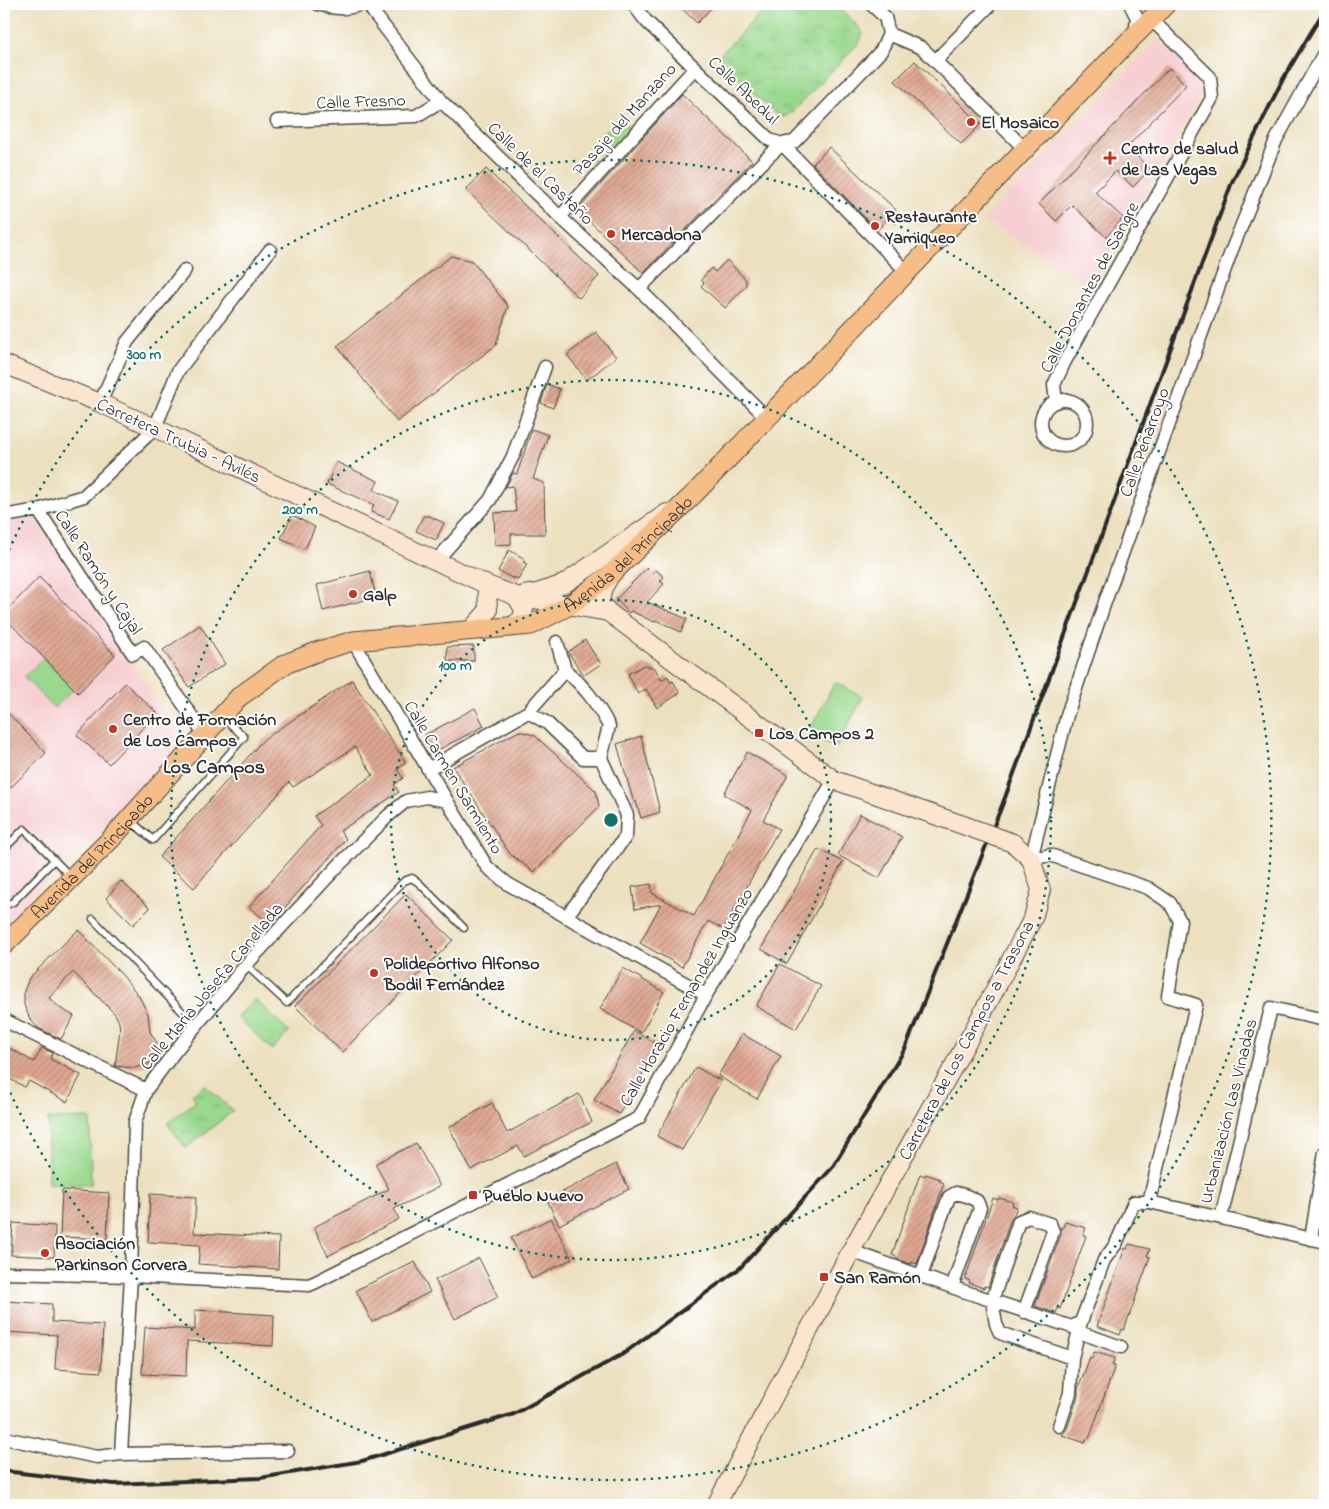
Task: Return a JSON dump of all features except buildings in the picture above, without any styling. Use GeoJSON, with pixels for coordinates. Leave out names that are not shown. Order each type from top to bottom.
{"type":"FeatureCollection","features":[{"type":"Feature","properties":{"kind":"main road","name":"Avenida del Principado"},"geometry":{"type":"LineString","coordinates":[[4,945],[129,819],[239,697],[285,664],[353,641],[530,625],[570,605],[611,574],[695,493],[1166,4]]}},
{"type":"Feature","properties":{"kind":"street"},"geometry":{"type":"LineString","coordinates":[[318,4],[332,8],[351,8],[362,4]]}},
{"type":"Feature","properties":{"kind":"street","name":"Calle de el Castaño"},"geometry":{"type":"LineString","coordinates":[[369,4],[373,12],[441,101],[560,217],[639,289],[767,418]]}},
{"type":"Feature","properties":{"kind":"street","name":"Calle Abedul"},"geometry":{"type":"LineString","coordinates":[[633,4],[646,21],[770,140],[782,144],[794,142],[881,51],[890,34]]}},
{"type":"Feature","properties":{"kind":"street"},"geometry":{"type":"LineString","coordinates":[[871,4],[885,17],[890,34],[922,48],[1025,149]]}},
{"type":"Feature","properties":{"kind":"street"},"geometry":{"type":"LineString","coordinates":[[936,60],[991,4]]}},
{"type":"Feature","properties":{"kind":"street"},"geometry":{"type":"LineString","coordinates":[[1130,4],[1136,18],[1135,35]]}},
{"type":"Feature","properties":{"kind":"street","name":"Calle Donantes de Sangre"},"geometry":{"type":"LineString","coordinates":[[1056,402],[1054,385],[1065,361],[1212,98],[1210,78],[1151,18]]}},
{"type":"Feature","properties":{"kind":"street","name":"Calle Peñarroyo"},"geometry":{"type":"LineString","coordinates":[[1031,859],[1067,715],[1224,270],[1276,140],[1325,51]]}},
{"type":"Feature","properties":{"kind":"street","name":"Pasaje del Manzano"},"geometry":{"type":"LineString","coordinates":[[560,217],[695,68]]}},
{"type":"Feature","properties":{"kind":"street","name":"Calle Fresno"},"geometry":{"type":"LineString","coordinates":[[277,121],[416,116],[441,101]]}},
{"type":"Feature","properties":{"kind":"street"},"geometry":{"type":"LineString","coordinates":[[639,289],[782,144],[907,272]]}},
{"type":"Feature","properties":{"kind":"street"},"geometry":{"type":"LineString","coordinates":[[4,516],[38,510],[84,496],[155,428],[178,371],[270,250]]}},
{"type":"Feature","properties":{"kind":"street"},"geometry":{"type":"LineString","coordinates":[[100,403],[127,342],[185,270]]}},
{"type":"Feature","properties":{"kind":"street","name":"Carretera Trubia - Avilés"},"geometry":{"type":"LineString","coordinates":[[4,364],[100,403],[155,428],[487,585],[516,596],[608,612]]}},
{"type":"Feature","properties":{"kind":"street"},"geometry":{"type":"LineString","coordinates":[[436,561],[490,500],[512,456],[545,367]]}},
{"type":"Feature","properties":{"kind":"street"},"geometry":{"type":"LineString","coordinates":[[511,628],[522,619],[524,609],[516,596],[537,593],[564,584],[695,493]]}},
{"type":"Feature","properties":{"kind":"street","name":"Calle Ramón y Cajal"},"geometry":{"type":"LineString","coordinates":[[38,510],[133,654],[144,647],[204,734]]}},
{"type":"Feature","properties":{"kind":"street"},"geometry":{"type":"LineString","coordinates":[[611,574],[603,588],[600,600],[608,612],[834,780],[1013,843],[1031,859],[1050,855],[1148,888],[1170,903],[1180,921],[1168,996],[1196,1005],[1149,1202]]}},
{"type":"Feature","properties":{"kind":"street"},"geometry":{"type":"LineString","coordinates":[[470,631],[488,611],[487,585]]}},
{"type":"Feature","properties":{"kind":"street","name":"Calle Carmen Sarmiento"},"geometry":{"type":"LineString","coordinates":[[353,641],[487,867],[508,884],[706,995]]}},
{"type":"Feature","properties":{"kind":"street"},"geometry":{"type":"LineString","coordinates":[[557,642],[565,670],[581,684],[596,703],[609,726],[602,758],[627,816],[626,836],[566,917]]}},
{"type":"Feature","properties":{"kind":"street"},"geometry":{"type":"LineString","coordinates":[[428,769],[528,712],[565,670]]}},
{"type":"Feature","properties":{"kind":"street"},"geometry":{"type":"LineString","coordinates":[[528,712],[547,723],[584,758],[602,758]]}},
{"type":"Feature","properties":{"kind":"street","name":"Calle Horacio Fernandez Inguanzo"},"geometry":{"type":"LineString","coordinates":[[4,1274],[131,1276],[309,1285],[639,1118],[706,995],[834,780]]}},
{"type":"Feature","properties":{"kind":"street","name":"Calle Maria Josefa Canellada"},"geometry":{"type":"LineString","coordinates":[[121,1454],[131,1276],[135,1122],[146,1090],[246,965],[338,866],[388,816],[406,801],[427,797],[447,801]]}},
{"type":"Feature","properties":{"kind":"street","name":"Carretera de Los Campos a Trasona"},"geometry":{"type":"LineString","coordinates":[[716,1505],[851,1251],[972,1033],[1033,918],[1041,890],[1031,859]]}},
{"type":"Feature","properties":{"kind":"street","name":"Urbanización Las Vinadas"},"geometry":{"type":"LineString","coordinates":[[1221,1218],[1271,1008],[1325,1020]]}},
{"type":"Feature","properties":{"kind":"street"},"geometry":{"type":"LineString","coordinates":[[5,1021],[146,1090]]}},
{"type":"Feature","properties":{"kind":"street"},"geometry":{"type":"LineString","coordinates":[[1311,1239],[1325,1152]]}},
{"type":"Feature","properties":{"kind":"street"},"geometry":{"type":"LineString","coordinates":[[922,1276],[949,1197],[956,1193],[967,1196],[977,1202],[980,1208],[952,1287]]}},
{"type":"Feature","properties":{"kind":"street","name":"Urbanización Las Vinadas"},"geometry":{"type":"LineString","coordinates":[[1080,1327],[1104,1260],[1116,1244],[1134,1202],[1149,1202],[1325,1242]]}},
{"type":"Feature","properties":{"kind":"street"},"geometry":{"type":"LineString","coordinates":[[1024,1312],[1053,1232],[1050,1224],[1029,1217],[1020,1221],[992,1301],[996,1324],[1000,1333],[1072,1358]]}},
{"type":"Feature","properties":{"kind":"street"},"geometry":{"type":"LineString","coordinates":[[851,1251],[1024,1312],[1072,1327],[1080,1327],[1121,1347]]}},
{"type":"Feature","properties":{"kind":"street"},"geometry":{"type":"LineString","coordinates":[[1059,1426],[1070,1394],[1072,1358],[1080,1327]]}},
{"type":"Feature","properties":{"kind":"street"},"geometry":{"type":"LineString","coordinates":[[4,1438],[96,1457],[121,1454],[288,1451]]}},
{"type":"Feature","properties":{"kind":"lane"},"geometry":{"type":"LineString","coordinates":[[129,819],[153,840],[160,833],[244,737],[221,715]]}},
{"type":"Feature","properties":{"kind":"lane"},"geometry":{"type":"LineString","coordinates":[[4,849],[24,829],[72,878]]}},
{"type":"Feature","properties":{"kind":"lane"},"geometry":{"type":"LineString","coordinates":[[4,906],[13,902],[54,860]]}},
{"type":"Feature","properties":{"kind":"lane"},"geometry":{"type":"LineString","coordinates":[[246,965],[287,1002],[404,881],[412,878],[464,928]]}},
{"type":"Feature","properties":{"kind":"lane"},"geometry":{"type":"LineString","coordinates":[[93,919],[196,1026]]}},
{"type":"Feature","properties":{"kind":"shaded area"},"geometry":{"type":"Polygon","coordinates":[[[1158,39],[1199,81],[1200,95],[1093,287],[983,220],[1158,39]]]}},
{"type":"Feature","properties":{"kind":"shaded area"},"geometry":{"type":"Polygon","coordinates":[[[34,516],[183,741],[85,848],[51,877],[4,923],[4,522],[34,516]]]}},
{"type":"Feature","properties":{"kind":"green space"},"geometry":{"type":"Polygon","coordinates":[[[769,4],[835,4],[861,29],[862,33],[858,44],[792,112],[784,117],[777,115],[717,58],[769,4]]]}},
{"type":"Feature","properties":{"kind":"green space"},"geometry":{"type":"Polygon","coordinates":[[[618,118],[632,131],[606,157],[593,144],[618,118]]]}},
{"type":"Feature","properties":{"kind":"green space"},"geometry":{"type":"Polygon","coordinates":[[[43,658],[74,689],[54,708],[24,677],[43,658]]]}},
{"type":"Feature","properties":{"kind":"green space"},"geometry":{"type":"Polygon","coordinates":[[[835,682],[863,697],[836,748],[808,733],[835,682]]]}},
{"type":"Feature","properties":{"kind":"green space"},"geometry":{"type":"Polygon","coordinates":[[[255,999],[289,1032],[272,1050],[237,1017],[255,999]]]}},
{"type":"Feature","properties":{"kind":"green space"},"geometry":{"type":"Polygon","coordinates":[[[205,1085],[233,1111],[186,1148],[167,1123],[196,1101],[192,1095],[205,1085]]]}},
{"type":"Feature","properties":{"kind":"green space"},"geometry":{"type":"Polygon","coordinates":[[[90,1118],[91,1185],[48,1184],[48,1119],[90,1118]]]}},
{"type":"Feature","properties":{"kind":"railway"},"geometry":{"type":"LineString","coordinates":[[4,1471],[114,1484],[260,1478],[362,1461],[514,1414],[623,1354],[740,1268],[832,1168],[905,1049],[1003,803],[1232,182],[1283,79],[1325,9]]}},
{"type":"Feature","properties":{"kind":"place","name":"El Mosaico"},"geometry":{"type":"Point","coordinates":[971,122]}},
{"type":"Feature","properties":{"kind":"place","name":"Centro de salud de Las Vegas"},"geometry":{"type":"Point","coordinates":[1110,158]}},
{"type":"Feature","properties":{"kind":"place","name":"Restaurante Yamiqueo"},"geometry":{"type":"Point","coordinates":[875,226]}},
{"type":"Feature","properties":{"kind":"place","name":"Mercadona"},"geometry":{"type":"Point","coordinates":[611,234]}},
{"type":"Feature","properties":{"kind":"place","name":"Galp"},"geometry":{"type":"Point","coordinates":[353,594]}},
{"type":"Feature","properties":{"kind":"place","name":"Centro de Formación de Los Campos"},"geometry":{"type":"Point","coordinates":[113,729]}},
{"type":"Feature","properties":{"kind":"place","name":"Los Campos 2"},"geometry":{"type":"Point","coordinates":[759,733]}},
{"type":"Feature","properties":{"kind":"place","name":"Polideportivo Alfonso Bodil Fernández"},"geometry":{"type":"Point","coordinates":[374,973]}},
{"type":"Feature","properties":{"kind":"place","name":"Pueblo Nuevo"},"geometry":{"type":"Point","coordinates":[473,1195]}},
{"type":"Feature","properties":{"kind":"place","name":"Asociación Parkinson Corvera"},"geometry":{"type":"Point","coordinates":[45,1253]}},
{"type":"Feature","properties":{"kind":"place","name":"San Ramón"},"geometry":{"type":"Point","coordinates":[824,1277]}},
{"type":"Feature","properties":{"kind":"district","name":"Los Campos"},"geometry":{"type":"Point","coordinates":[214,766]}}]}
